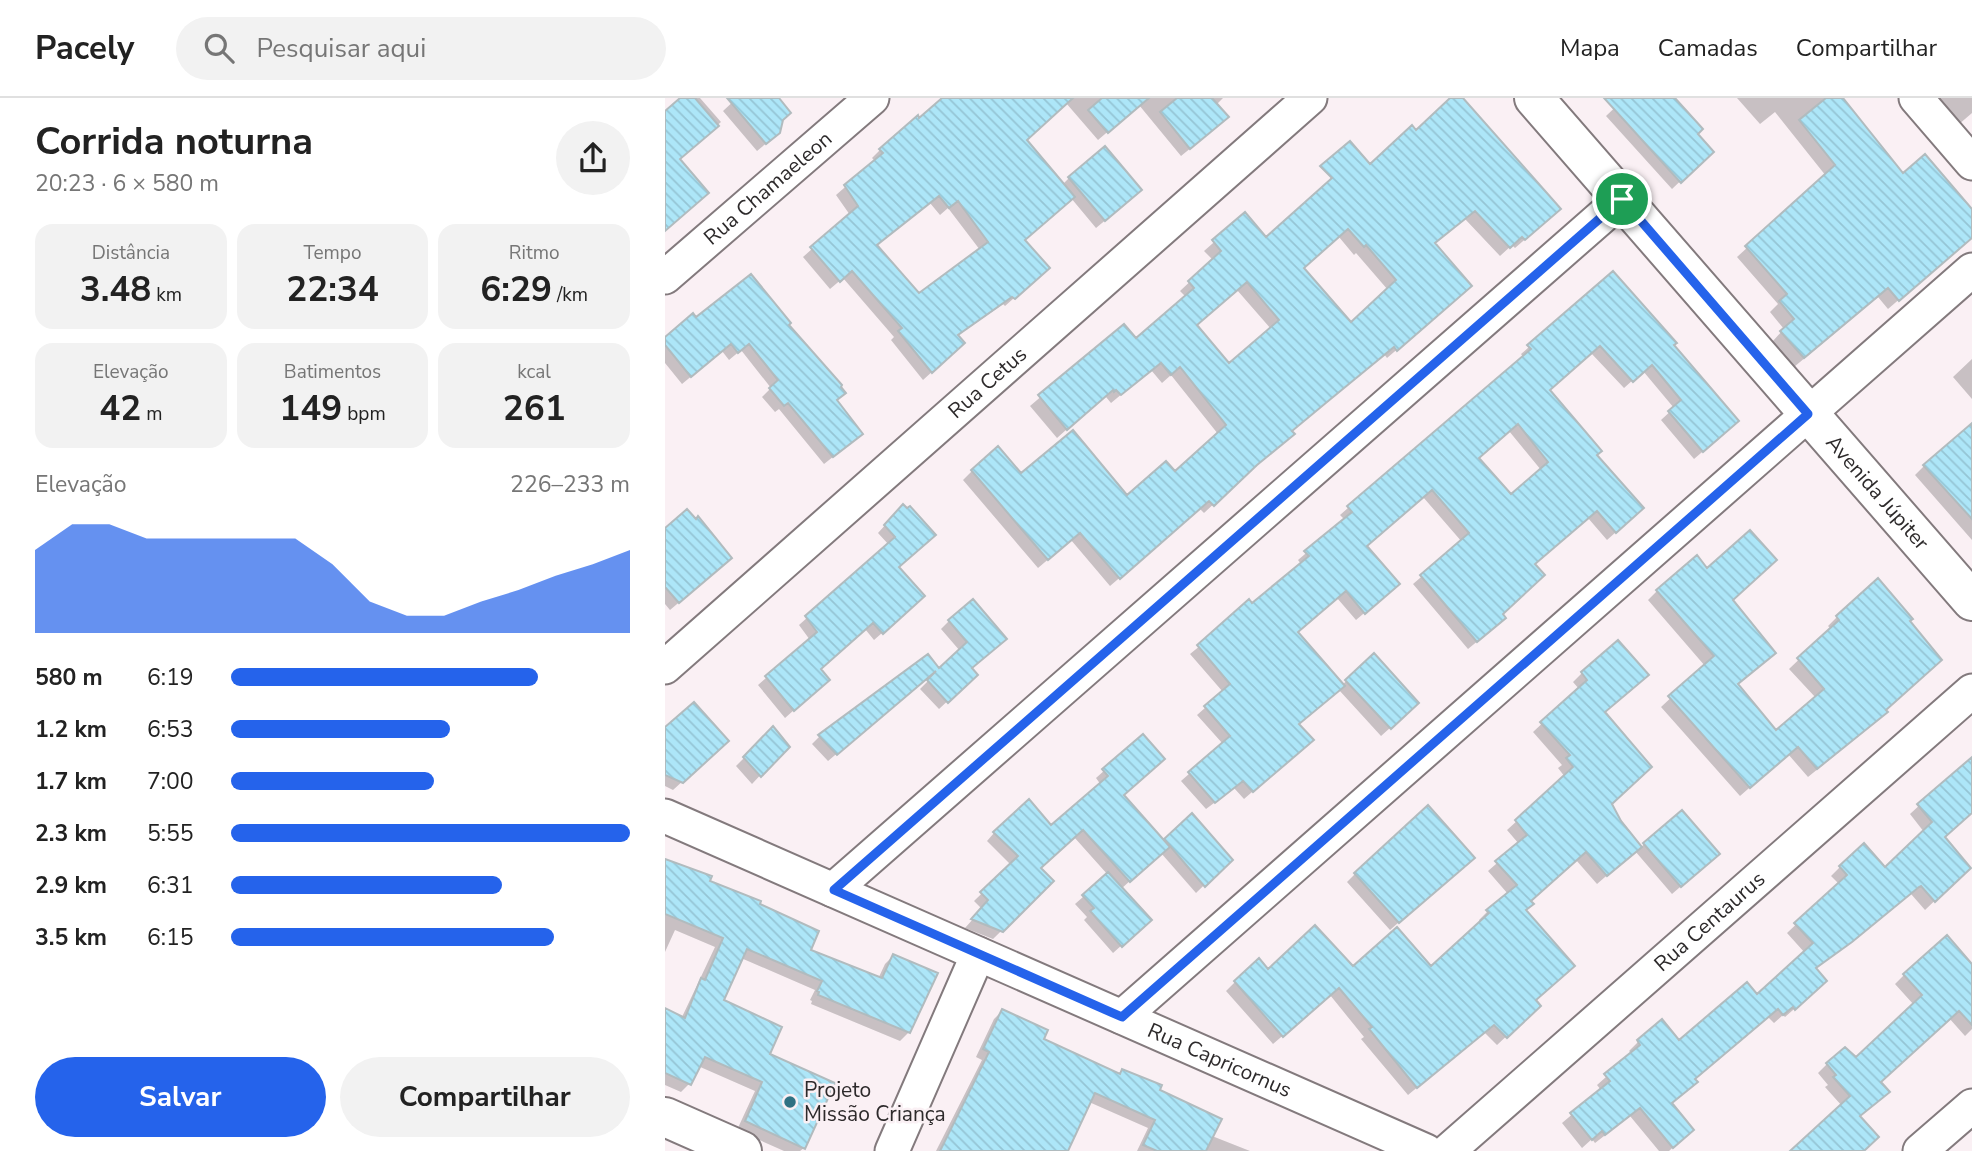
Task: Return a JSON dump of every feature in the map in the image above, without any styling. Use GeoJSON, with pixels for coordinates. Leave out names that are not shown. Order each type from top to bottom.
{"type":"FeatureCollection","features":[{"type":"Feature","properties":{"kind":"main road","name":"Avenida Júpiter"},"geometry":{"type":"LineString","coordinates":[[1534,98],[1972,601]]}},
{"type":"Feature","properties":{"kind":"main road"},"geometry":{"type":"LineString","coordinates":[[665,1118],[743,1151]]}},
{"type":"Feature","properties":{"kind":"street","name":"Rua Chamaeleon"},"geometry":{"type":"LineString","coordinates":[[665,277],[872,98]]}},
{"type":"Feature","properties":{"kind":"street","name":"Rua Cetus"},"geometry":{"type":"LineString","coordinates":[[665,667],[1310,98]]}},
{"type":"Feature","properties":{"kind":"street"},"geometry":{"type":"LineString","coordinates":[[1916,98],[1972,163]]}},
{"type":"Feature","properties":{"kind":"street"},"geometry":{"type":"LineString","coordinates":[[834,890],[1622,199]]}},
{"type":"Feature","properties":{"kind":"street"},"geometry":{"type":"LineString","coordinates":[[1122,1017],[1972,270]]}},
{"type":"Feature","properties":{"kind":"street","name":"Rua Centaurus"},"geometry":{"type":"LineString","coordinates":[[1448,1151],[1972,691]]}},
{"type":"Feature","properties":{"kind":"street","name":"Rua Capricornus"},"geometry":{"type":"LineString","coordinates":[[665,816],[1426,1151]]}},
{"type":"Feature","properties":{"kind":"street"},"geometry":{"type":"LineString","coordinates":[[892,1151],[978,954]]}},
{"type":"Feature","properties":{"kind":"street"},"geometry":{"type":"LineString","coordinates":[[1920,1151],[1972,1106]]}},
{"type":"Feature","properties":{"kind":"building"},"geometry":{"type":"Polygon","coordinates":[[[680,98],[695,98],[719,126],[680,159],[709,193],[665,231],[665,111],[680,98]]]}},
{"type":"Feature","properties":{"kind":"building"},"geometry":{"type":"Polygon","coordinates":[[[727,98],[779,98],[791,113],[783,120],[780,133],[766,144],[727,98]]]}},
{"type":"Feature","properties":{"kind":"building"},"geometry":{"type":"Polygon","coordinates":[[[942,98],[1073,98],[1027,140],[1075,197],[1025,240],[1050,268],[1015,299],[1012,297],[958,335],[965,343],[932,373],[898,331],[902,328],[852,271],[840,282],[810,247],[858,206],[844,185],[883,153],[879,149],[918,115],[919,118],[942,98]],[[939,196],[877,245],[919,293],[988,242],[958,201],[949,208],[939,196]]]}},
{"type":"Feature","properties":{"kind":"building"},"geometry":{"type":"Polygon","coordinates":[[[1102,98],[1149,98],[1108,133],[1088,110],[1102,98]]]}},
{"type":"Feature","properties":{"kind":"building"},"geometry":{"type":"Polygon","coordinates":[[[1177,98],[1212,98],[1229,117],[1190,149],[1160,112],[1177,98]]]}},
{"type":"Feature","properties":{"kind":"building"},"geometry":{"type":"Polygon","coordinates":[[[1450,98],[1463,98],[1561,209],[1525,240],[1522,237],[1510,248],[1475,211],[1435,243],[1472,286],[1397,351],[1394,347],[1292,431],[1295,434],[1214,506],[1209,501],[1120,579],[1080,533],[1048,560],[971,470],[998,446],[1021,473],[1073,430],[1127,495],[1166,461],[1175,471],[1226,425],[1180,367],[1171,375],[1161,363],[1121,395],[1113,390],[1067,430],[1038,395],[1124,324],[1136,338],[1194,288],[1188,281],[1221,251],[1212,240],[1245,212],[1266,237],[1332,178],[1320,166],[1350,141],[1370,164],[1412,125],[1416,130],[1450,98]],[[1348,229],[1304,268],[1351,322],[1396,280],[1366,245],[1364,247],[1348,229]],[[1247,282],[1197,325],[1229,363],[1279,320],[1247,282]]]}},
{"type":"Feature","properties":{"kind":"building"},"geometry":{"type":"Polygon","coordinates":[[[1604,98],[1675,98],[1703,129],[1698,134],[1714,152],[1681,183],[1604,98]]]}},
{"type":"Feature","properties":{"kind":"building"},"geometry":{"type":"Polygon","coordinates":[[[1826,98],[1843,98],[1903,173],[1925,154],[1972,209],[1972,238],[1899,301],[1888,288],[1804,358],[1780,331],[1794,319],[1779,301],[1787,294],[1745,246],[1835,165],[1799,120],[1826,98]]]}},
{"type":"Feature","properties":{"kind":"building"},"geometry":{"type":"Polygon","coordinates":[[[1105,146],[1142,190],[1105,221],[1068,177],[1105,146]]]}},
{"type":"Feature","properties":{"kind":"building"},"geometry":{"type":"Polygon","coordinates":[[[1613,271],[1677,343],[1674,345],[1739,421],[1703,452],[1668,411],[1681,400],[1652,365],[1633,382],[1600,346],[1550,390],[1602,451],[1597,455],[1644,508],[1616,533],[1597,511],[1535,564],[1545,575],[1503,614],[1506,618],[1477,642],[1420,575],[1469,533],[1432,490],[1367,546],[1400,584],[1365,614],[1346,591],[1298,632],[1345,686],[1299,724],[1314,740],[1253,792],[1243,781],[1215,803],[1188,772],[1230,736],[1204,706],[1230,684],[1197,645],[1249,599],[1252,603],[1309,556],[1304,551],[1352,512],[1347,506],[1531,349],[1527,345],[1613,271]],[[1518,424],[1479,458],[1511,494],[1548,462],[1518,424]]]}},
{"type":"Feature","properties":{"kind":"building"},"geometry":{"type":"Polygon","coordinates":[[[751,274],[791,323],[789,325],[846,393],[837,400],[863,434],[833,457],[788,403],[784,406],[769,388],[778,380],[749,344],[738,353],[731,344],[691,377],[665,345],[665,337],[693,313],[696,317],[751,274]]]}},
{"type":"Feature","properties":{"kind":"building"},"geometry":{"type":"Polygon","coordinates":[[[1972,423],[1972,519],[1923,465],[1972,423]]]}},
{"type":"Feature","properties":{"kind":"building"},"geometry":{"type":"Polygon","coordinates":[[[903,504],[907,508],[910,506],[936,535],[899,567],[925,596],[883,634],[873,623],[821,669],[830,680],[794,711],[765,676],[817,632],[805,616],[895,537],[884,525],[903,504]]]}},
{"type":"Feature","properties":{"kind":"building"},"geometry":{"type":"Polygon","coordinates":[[[687,509],[696,519],[698,516],[732,558],[679,603],[665,587],[665,528],[687,509]]]}},
{"type":"Feature","properties":{"kind":"building"},"geometry":{"type":"Polygon","coordinates":[[[1750,530],[1777,560],[1733,600],[1776,653],[1738,684],[1776,730],[1824,689],[1797,658],[1839,620],[1836,616],[1878,578],[1913,619],[1910,621],[1942,660],[1886,710],[1888,712],[1817,769],[1798,747],[1750,788],[1668,696],[1714,656],[1656,590],[1697,555],[1707,568],[1750,530]]]}},
{"type":"Feature","properties":{"kind":"building"},"geometry":{"type":"Polygon","coordinates":[[[973,599],[1007,639],[972,668],[978,675],[948,703],[927,680],[936,671],[837,755],[818,735],[928,654],[939,668],[967,642],[948,620],[973,599]]]}},
{"type":"Feature","properties":{"kind":"building"},"geometry":{"type":"Polygon","coordinates":[[[1618,640],[1649,675],[1605,712],[1652,767],[1612,804],[1621,821],[1642,847],[1607,876],[1586,852],[1531,901],[1534,904],[1526,910],[1575,966],[1536,1000],[1541,1006],[1507,1038],[1494,1025],[1417,1088],[1339,988],[1283,1037],[1234,981],[1259,958],[1268,969],[1315,925],[1353,966],[1397,927],[1431,966],[1489,913],[1486,910],[1517,885],[1495,861],[1527,835],[1515,820],[1573,767],[1566,758],[1570,755],[1540,722],[1587,680],[1581,672],[1618,640]]]}},
{"type":"Feature","properties":{"kind":"building"},"geometry":{"type":"Polygon","coordinates":[[[1374,653],[1419,703],[1391,729],[1345,680],[1374,653]]]}},
{"type":"Feature","properties":{"kind":"building"},"geometry":{"type":"Polygon","coordinates":[[[694,702],[729,741],[683,783],[665,775],[665,727],[694,702]]]}},
{"type":"Feature","properties":{"kind":"building"},"geometry":{"type":"Polygon","coordinates":[[[773,726],[790,747],[761,777],[743,757],[773,726]]]}},
{"type":"Feature","properties":{"kind":"building"},"geometry":{"type":"Polygon","coordinates":[[[1143,734],[1165,759],[1124,795],[1170,847],[1130,882],[1083,830],[1041,868],[1054,881],[1003,932],[971,919],[988,900],[980,892],[1018,856],[993,832],[1029,799],[1051,825],[1108,776],[1102,769],[1143,734]]]}},
{"type":"Feature","properties":{"kind":"building"},"geometry":{"type":"Polygon","coordinates":[[[1972,757],[1972,813],[1945,837],[1971,868],[1935,902],[1919,887],[1816,968],[1827,981],[1795,1010],[1793,1007],[1783,1015],[1778,1009],[1695,1079],[1698,1082],[1672,1103],[1694,1130],[1673,1148],[1640,1108],[1605,1135],[1602,1131],[1592,1140],[1570,1113],[1610,1081],[1604,1074],[1640,1045],[1637,1040],[1662,1019],[1679,1040],[1747,982],[1757,994],[1813,943],[1794,923],[1847,875],[1839,866],[1864,843],[1885,867],[1932,822],[1917,804],[1972,757]]]}},
{"type":"Feature","properties":{"kind":"building"},"geometry":{"type":"Polygon","coordinates":[[[1428,805],[1475,858],[1399,923],[1354,873],[1428,805]]]}},
{"type":"Feature","properties":{"kind":"building"},"geometry":{"type":"Polygon","coordinates":[[[1682,810],[1720,854],[1681,887],[1643,843],[1682,810]]]}},
{"type":"Feature","properties":{"kind":"building"},"geometry":{"type":"Polygon","coordinates":[[[1192,813],[1233,860],[1205,887],[1164,839],[1192,813]]]}},
{"type":"Feature","properties":{"kind":"building"},"geometry":{"type":"Polygon","coordinates":[[[665,859],[712,876],[710,881],[761,901],[760,904],[819,931],[811,950],[882,978],[893,954],[938,973],[910,1033],[818,995],[822,981],[747,949],[724,1000],[782,1027],[770,1054],[835,1083],[805,1149],[745,1121],[762,1082],[705,1057],[691,1085],[665,1073],[665,1008],[685,1018],[701,978],[705,980],[723,938],[665,914],[665,859]]]}},
{"type":"Feature","properties":{"kind":"building"},"geometry":{"type":"Polygon","coordinates":[[[1108,872],[1152,920],[1122,947],[1090,911],[1094,908],[1082,895],[1108,872]]]}},
{"type":"Feature","properties":{"kind":"building"},"geometry":{"type":"Polygon","coordinates":[[[1947,935],[1972,964],[1972,1025],[1959,1011],[1881,1082],[1890,1092],[1860,1116],[1879,1137],[1864,1151],[1790,1151],[1850,1096],[1833,1077],[1836,1075],[1826,1063],[1845,1047],[1856,1057],[1922,995],[1903,974],[1947,935]]]}},
{"type":"Feature","properties":{"kind":"building"},"geometry":{"type":"Polygon","coordinates":[[[1002,1009],[1048,1030],[1044,1039],[1120,1074],[1122,1069],[1162,1085],[1160,1090],[1222,1119],[1206,1151],[1157,1151],[1143,1145],[1155,1120],[1095,1093],[1068,1151],[940,1151],[989,1052],[983,1049],[1002,1009]]]}},
{"type":"Feature","properties":{"kind":"place","name":"Projeto Missão Criança"},"geometry":{"type":"Point","coordinates":[790,1102]}},
{"type":"Feature","properties":{"kind":"route"},"geometry":{"type":"LineString","coordinates":[[1622,199],[1808,414],[1122,1017],[834,890],[1622,199]]}}]}
